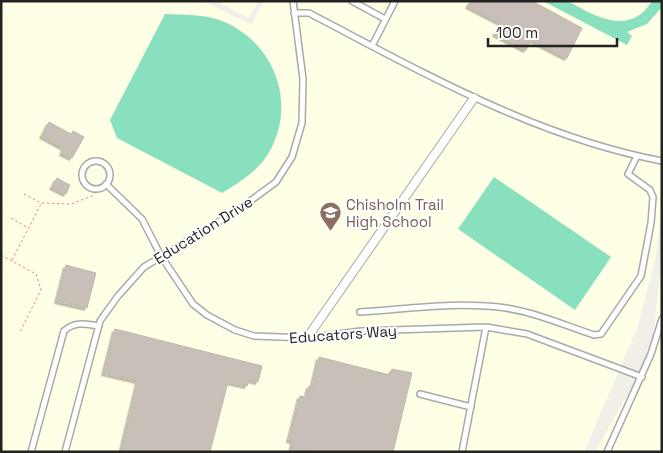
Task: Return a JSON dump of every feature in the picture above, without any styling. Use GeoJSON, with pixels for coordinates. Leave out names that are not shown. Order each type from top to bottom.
{"type":"FeatureCollection","features":[{"type":"Feature","properties":{"kind":"street"},"geometry":{"type":"LineString","coordinates":[[307,338],[474,98]]}},
{"type":"Feature","properties":{"kind":"lane","name":"Education Drive"},"geometry":{"type":"LineString","coordinates":[[65,452],[99,326],[118,296],[144,267],[238,210],[276,182],[292,157],[302,123],[304,79],[293,1]]}},
{"type":"Feature","properties":{"kind":"lane"},"geometry":{"type":"LineString","coordinates":[[352,1],[385,19]]}},
{"type":"Feature","properties":{"kind":"lane"},"geometry":{"type":"LineString","coordinates":[[372,46],[395,1]]}},
{"type":"Feature","properties":{"kind":"lane"},"geometry":{"type":"LineString","coordinates":[[294,13],[309,13],[504,112],[582,140],[637,156],[662,161]]}},
{"type":"Feature","properties":{"kind":"lane"},"geometry":{"type":"LineString","coordinates":[[360,312],[439,307],[504,308],[551,319],[594,335],[601,334],[638,283],[644,264],[653,197],[650,190],[628,174],[637,156]]}},
{"type":"Feature","properties":{"kind":"lane"},"geometry":{"type":"LineString","coordinates":[[97,161],[108,167],[110,176],[106,184],[98,189],[89,187],[83,180],[82,170],[88,163],[97,161]]}},
{"type":"Feature","properties":{"kind":"lane","name":"Educators Way"},"geometry":{"type":"LineString","coordinates":[[106,184],[142,219],[161,256],[193,304],[217,321],[254,336],[307,338],[361,331],[486,327],[527,334],[642,377]]}},
{"type":"Feature","properties":{"kind":"lane"},"geometry":{"type":"LineString","coordinates":[[607,452],[642,377],[662,319]]}},
{"type":"Feature","properties":{"kind":"lane"},"geometry":{"type":"LineString","coordinates":[[31,452],[64,331],[71,325],[78,324],[99,326]]}},
{"type":"Feature","properties":{"kind":"lane"},"geometry":{"type":"LineString","coordinates":[[462,452],[486,327]]}},
{"type":"Feature","properties":{"kind":"lane"},"geometry":{"type":"LineString","coordinates":[[420,394],[471,407]]}},
{"type":"Feature","properties":{"kind":"path"},"geometry":{"type":"LineString","coordinates":[[24,194],[41,203],[73,204],[92,196],[98,189]]}},
{"type":"Feature","properties":{"kind":"path"},"geometry":{"type":"LineString","coordinates":[[12,261],[41,203]]}},
{"type":"Feature","properties":{"kind":"path"},"geometry":{"type":"LineString","coordinates":[[10,218],[29,228]]}},
{"type":"Feature","properties":{"kind":"path"},"geometry":{"type":"LineString","coordinates":[[1,255],[36,274],[40,290],[20,332]]}},
{"type":"Feature","properties":{"kind":"shaded area","name":"Chisholm Trail High School"},"geometry":{"type":"Polygon","coordinates":[[[1,1],[203,1],[251,25],[264,1],[662,1],[662,208],[656,256],[638,326],[584,452],[1,452],[1,1]]]}},
{"type":"Feature","properties":{"kind":"shaded area"},"geometry":{"type":"Polygon","coordinates":[[[216,1],[258,1],[249,18],[216,1]]]}},
{"type":"Feature","properties":{"kind":"shaded area"},"geometry":{"type":"Polygon","coordinates":[[[662,257],[662,452],[595,452],[651,354],[662,257]]]}},
{"type":"Feature","properties":{"kind":"green space"},"geometry":{"type":"Polygon","coordinates":[[[543,1],[566,1],[603,18],[621,21],[630,20],[638,16],[652,1],[662,1],[662,7],[647,24],[627,32],[632,36],[627,45],[543,1]]]}},
{"type":"Feature","properties":{"kind":"green space"},"geometry":{"type":"Polygon","coordinates":[[[165,14],[208,17],[222,21],[241,31],[257,45],[269,61],[277,80],[281,100],[280,120],[275,141],[264,160],[255,170],[222,193],[117,138],[110,120],[165,14]]]}},
{"type":"Feature","properties":{"kind":"green space"},"geometry":{"type":"Polygon","coordinates":[[[494,177],[611,257],[575,310],[458,229],[494,177]]]}},
{"type":"Feature","properties":{"kind":"building"},"geometry":{"type":"Polygon","coordinates":[[[471,1],[532,1],[582,28],[567,58],[532,40],[526,50],[495,34],[501,23],[468,6],[471,1]]]}},
{"type":"Feature","properties":{"kind":"building"},"geometry":{"type":"Polygon","coordinates":[[[49,122],[71,134],[73,131],[84,137],[72,158],[62,153],[64,148],[42,136],[49,122]]]}},
{"type":"Feature","properties":{"kind":"building"},"geometry":{"type":"Polygon","coordinates":[[[57,178],[70,185],[66,194],[52,187],[57,178]]]}},
{"type":"Feature","properties":{"kind":"building"},"geometry":{"type":"Polygon","coordinates":[[[66,265],[96,273],[87,308],[57,301],[66,265]]]}},
{"type":"Feature","properties":{"kind":"building"},"geometry":{"type":"Polygon","coordinates":[[[115,329],[262,366],[258,382],[249,380],[247,386],[228,382],[210,452],[121,452],[138,381],[104,373],[115,329]]]}},
{"type":"Feature","properties":{"kind":"building"},"geometry":{"type":"Polygon","coordinates":[[[319,357],[390,375],[392,369],[412,373],[393,452],[291,451],[293,441],[289,440],[300,396],[306,397],[309,386],[312,387],[319,357]]]}},
{"type":"Feature","properties":{"kind":"place","name":"Chisholm Trail High School"},"geometry":{"type":"Point","coordinates":[330,232]}}]}
